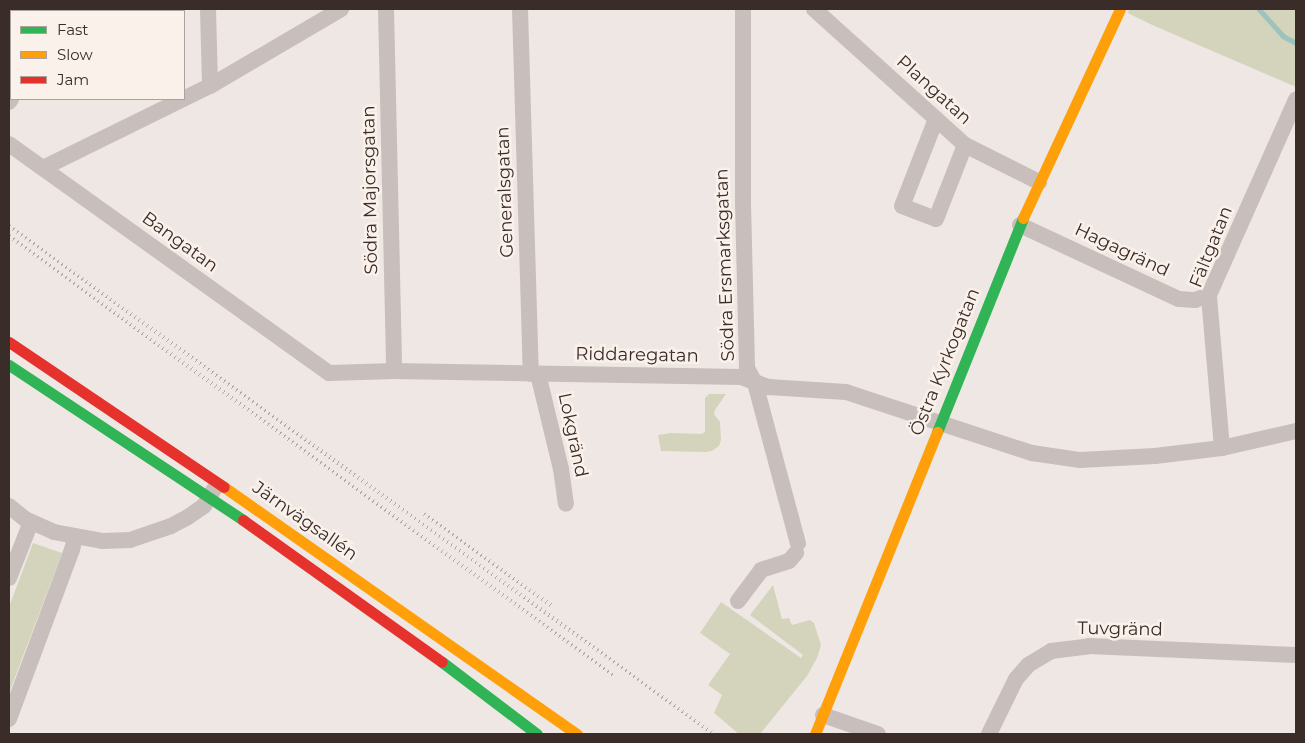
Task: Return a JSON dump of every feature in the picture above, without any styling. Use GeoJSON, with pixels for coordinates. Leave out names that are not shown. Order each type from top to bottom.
{"type":"FeatureCollection","features":[{"type":"Feature","properties":{"kind":"main road","name":"Östra Kyrkogatan"},"geometry":{"type":"LineString","coordinates":[[815,734],[939,421],[1020,225],[1120,9]]}},
{"type":"Feature","properties":{"kind":"main road","name":"Järnvägsallén"},"geometry":{"type":"LineString","coordinates":[[9,342],[214,490],[428,652],[525,729],[537,734]]}},
{"type":"Feature","properties":{"kind":"main road","name":"Järnvägsallén"},"geometry":{"type":"LineString","coordinates":[[9,365],[214,490],[437,634],[577,734]]}},
{"type":"Feature","properties":{"kind":"street"},"geometry":{"type":"LineString","coordinates":[[208,9],[210,86]]}},
{"type":"Feature","properties":{"kind":"street"},"geometry":{"type":"LineString","coordinates":[[185,98],[210,86],[341,9]]}},
{"type":"Feature","properties":{"kind":"street","name":"Södra Majorsgatan"},"geometry":{"type":"LineString","coordinates":[[386,9],[394,371]]}},
{"type":"Feature","properties":{"kind":"street","name":"Generalsgatan"},"geometry":{"type":"LineString","coordinates":[[520,9],[535,374]]}},
{"type":"Feature","properties":{"kind":"street","name":"Södra Ersmarksgatan"},"geometry":{"type":"LineString","coordinates":[[738,601],[761,570],[789,561],[797,548],[755,383],[747,368],[743,184],[743,9]]}},
{"type":"Feature","properties":{"kind":"street","name":"Plangatan"},"geometry":{"type":"LineString","coordinates":[[814,9],[965,145],[1040,182]]}},
{"type":"Feature","properties":{"kind":"street"},"geometry":{"type":"LineString","coordinates":[[43,168],[181,100]]}},
{"type":"Feature","properties":{"kind":"street","name":"Fältgatan"},"geometry":{"type":"LineString","coordinates":[[1222,448],[1209,295],[1296,100]]}},
{"type":"Feature","properties":{"kind":"street"},"geometry":{"type":"LineString","coordinates":[[936,119],[902,206],[936,220],[965,145]]}},
{"type":"Feature","properties":{"kind":"street","name":"Bangatan"},"geometry":{"type":"LineString","coordinates":[[9,144],[329,374]]}},
{"type":"Feature","properties":{"kind":"street","name":"Hagagränd"},"geometry":{"type":"LineString","coordinates":[[1020,225],[1179,299],[1195,300],[1209,295]]}},
{"type":"Feature","properties":{"kind":"street","name":"Riddaregatan"},"geometry":{"type":"LineString","coordinates":[[329,374],[394,371],[741,376],[769,387],[846,392],[1032,453],[1080,460],[1155,456],[1222,448],[1296,431]]}},
{"type":"Feature","properties":{"kind":"street","name":"Lokgränd"},"geometry":{"type":"LineString","coordinates":[[535,374],[561,469],[566,504]]}},
{"type":"Feature","properties":{"kind":"street"},"geometry":{"type":"LineString","coordinates":[[9,506],[30,522],[75,537],[103,541],[130,540],[152,534],[188,517],[204,506],[214,490]]}},
{"type":"Feature","properties":{"kind":"street"},"geometry":{"type":"LineString","coordinates":[[9,578],[30,522]]}},
{"type":"Feature","properties":{"kind":"street"},"geometry":{"type":"LineString","coordinates":[[9,719],[72,550],[75,537]]}},
{"type":"Feature","properties":{"kind":"street","name":"Tuvgränd"},"geometry":{"type":"LineString","coordinates":[[989,734],[1016,679],[1028,666],[1051,652],[1089,646],[1296,655]]}},
{"type":"Feature","properties":{"kind":"street"},"geometry":{"type":"LineString","coordinates":[[823,715],[878,734]]}},
{"type":"Feature","properties":{"kind":"green space"},"geometry":{"type":"Polygon","coordinates":[[[1129,9],[1296,9],[1296,87],[1150,24],[1128,13],[1129,9]]]}},
{"type":"Feature","properties":{"kind":"green space"},"geometry":{"type":"Polygon","coordinates":[[[709,394],[726,394],[714,414],[720,422],[721,440],[719,446],[712,451],[705,452],[661,451],[658,435],[671,433],[701,434],[705,432],[705,398],[709,394]]]}},
{"type":"Feature","properties":{"kind":"green space"},"geometry":{"type":"Polygon","coordinates":[[[33,543],[62,553],[9,693],[9,607],[33,543]]]}},
{"type":"Feature","properties":{"kind":"green space"},"geometry":{"type":"Polygon","coordinates":[[[773,585],[782,619],[789,618],[792,625],[810,620],[814,623],[821,645],[817,658],[807,676],[760,734],[739,734],[714,713],[722,695],[708,685],[730,654],[700,633],[721,602],[801,658],[803,655],[750,615],[773,585]]]}},
{"type":"Feature","properties":{"kind":"waterway"},"geometry":{"type":"LineString","coordinates":[[1259,9],[1283,36],[1296,43]]}},
{"type":"Feature","properties":{"kind":"railway"},"geometry":{"type":"LineString","coordinates":[[9,226],[714,734]]}},
{"type":"Feature","properties":{"kind":"railway"},"geometry":{"type":"LineString","coordinates":[[9,236],[614,676]]}},
{"type":"Feature","properties":{"kind":"railway"},"geometry":{"type":"LineString","coordinates":[[424,514],[552,606]]}},
{"type":"Feature","properties":{"kind":"traffic: fast"},"geometry":{"type":"LineString","coordinates":[[937,432],[1023,218]]}},
{"type":"Feature","properties":{"kind":"traffic: fast"},"geometry":{"type":"LineString","coordinates":[[9,365],[243,520]]}},
{"type":"Feature","properties":{"kind":"traffic: fast"},"geometry":{"type":"LineString","coordinates":[[442,662],[537,734]]}},
{"type":"Feature","properties":{"kind":"traffic: slow"},"geometry":{"type":"LineString","coordinates":[[1023,218],[1120,9]]}},
{"type":"Feature","properties":{"kind":"traffic: slow"},"geometry":{"type":"LineString","coordinates":[[815,734],[937,432]]}},
{"type":"Feature","properties":{"kind":"traffic: slow"},"geometry":{"type":"LineString","coordinates":[[224,487],[577,734]]}},
{"type":"Feature","properties":{"kind":"traffic: jam"},"geometry":{"type":"LineString","coordinates":[[9,342],[224,487]]}},
{"type":"Feature","properties":{"kind":"traffic: jam"},"geometry":{"type":"LineString","coordinates":[[243,520],[442,662]]}}]}
